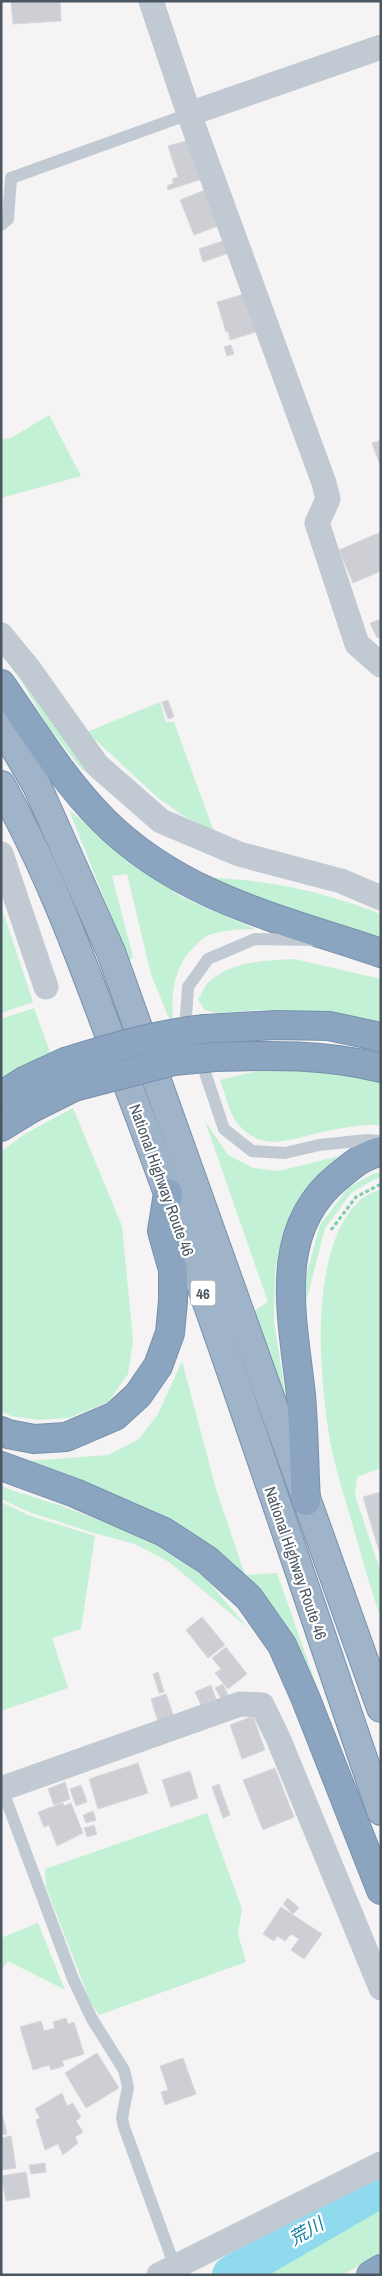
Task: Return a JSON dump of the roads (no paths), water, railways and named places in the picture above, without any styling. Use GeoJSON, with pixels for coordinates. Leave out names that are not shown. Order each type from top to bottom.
{"type":"FeatureCollection","features":[{"type":"Feature","properties":{"kind":"highway"},"geometry":{"type":"LineString","coordinates":[[1,684],[59,768],[103,820],[138,851],[184,880],[228,903],[381,953]]}},
{"type":"Feature","properties":{"kind":"highway","name":"National Highway Route 46"},"geometry":{"type":"LineString","coordinates":[[1,724],[37,786],[111,952],[381,1708]]}},
{"type":"Feature","properties":{"kind":"highway","name":"National Highway Route 46"},"geometry":{"type":"LineString","coordinates":[[1,784],[46,878],[84,968],[168,1192],[381,1812]]}},
{"type":"Feature","properties":{"kind":"highway"},"geometry":{"type":"LineString","coordinates":[[1,1127],[32,1108],[70,1074],[130,1042],[204,1029],[276,1025],[329,1026],[381,1037]]}},
{"type":"Feature","properties":{"kind":"highway"},"geometry":{"type":"LineString","coordinates":[[1,1096],[26,1080],[215,1057],[276,1055],[319,1058],[381,1068]]}},
{"type":"Feature","properties":{"kind":"highway"},"geometry":{"type":"LineString","coordinates":[[306,1501],[301,1396],[291,1320],[294,1256],[302,1222],[326,1186],[363,1156],[381,1151]]}},
{"type":"Feature","properties":{"kind":"highway"},"geometry":{"type":"LineString","coordinates":[[1,1431],[34,1439],[66,1437],[115,1416],[138,1395],[158,1366],[170,1332],[173,1270],[162,1231],[168,1192]]}},
{"type":"Feature","properties":{"kind":"highway"},"geometry":{"type":"LineString","coordinates":[[1,1466],[75,1493],[164,1532],[206,1560],[249,1598],[282,1645],[298,1679],[381,1890]]}},
{"type":"Feature","properties":{"kind":"highway"},"geometry":{"type":"LineString","coordinates":[[371,2275],[381,2269]]}},
{"type":"Feature","properties":{"kind":"street"},"geometry":{"type":"LineString","coordinates":[[151,1],[189,114],[324,482],[328,499],[318,523],[357,644],[381,665]]}},
{"type":"Feature","properties":{"kind":"street"},"geometry":{"type":"LineString","coordinates":[[189,114],[381,47]]}},
{"type":"Feature","properties":{"kind":"street"},"geometry":{"type":"LineString","coordinates":[[1,635],[29,669],[97,765],[161,821],[238,854],[341,882],[381,898]]}},
{"type":"Feature","properties":{"kind":"street"},"geometry":{"type":"LineString","coordinates":[[1,854],[46,987]]}},
{"type":"Feature","properties":{"kind":"street"},"geometry":{"type":"LineString","coordinates":[[356,888],[381,880]]}},
{"type":"Feature","properties":{"kind":"street"},"geometry":{"type":"LineString","coordinates":[[2,1788],[240,1704],[262,1705],[278,1738],[381,1988]]}},
{"type":"Feature","properties":{"kind":"street"},"geometry":{"type":"LineString","coordinates":[[167,2271],[381,2164]]}},
{"type":"Feature","properties":{"kind":"lane"},"geometry":{"type":"LineString","coordinates":[[1,225],[8,218],[11,178],[189,114]]}},
{"type":"Feature","properties":{"kind":"lane"},"geometry":{"type":"LineString","coordinates":[[342,940],[255,939],[208,959],[188,987],[186,1016],[224,1129],[252,1151],[284,1153],[318,1145],[367,1140],[381,1141]]}},
{"type":"Feature","properties":{"kind":"lane"},"geometry":{"type":"LineString","coordinates":[[2,1788],[73,1978],[92,2019],[124,2070],[128,2086],[122,2118],[167,2271]]}},
{"type":"Feature","properties":{"kind":"waterway","name":"荒川"},"geometry":{"type":"LineString","coordinates":[[231,2275],[381,2188]]}}]}
